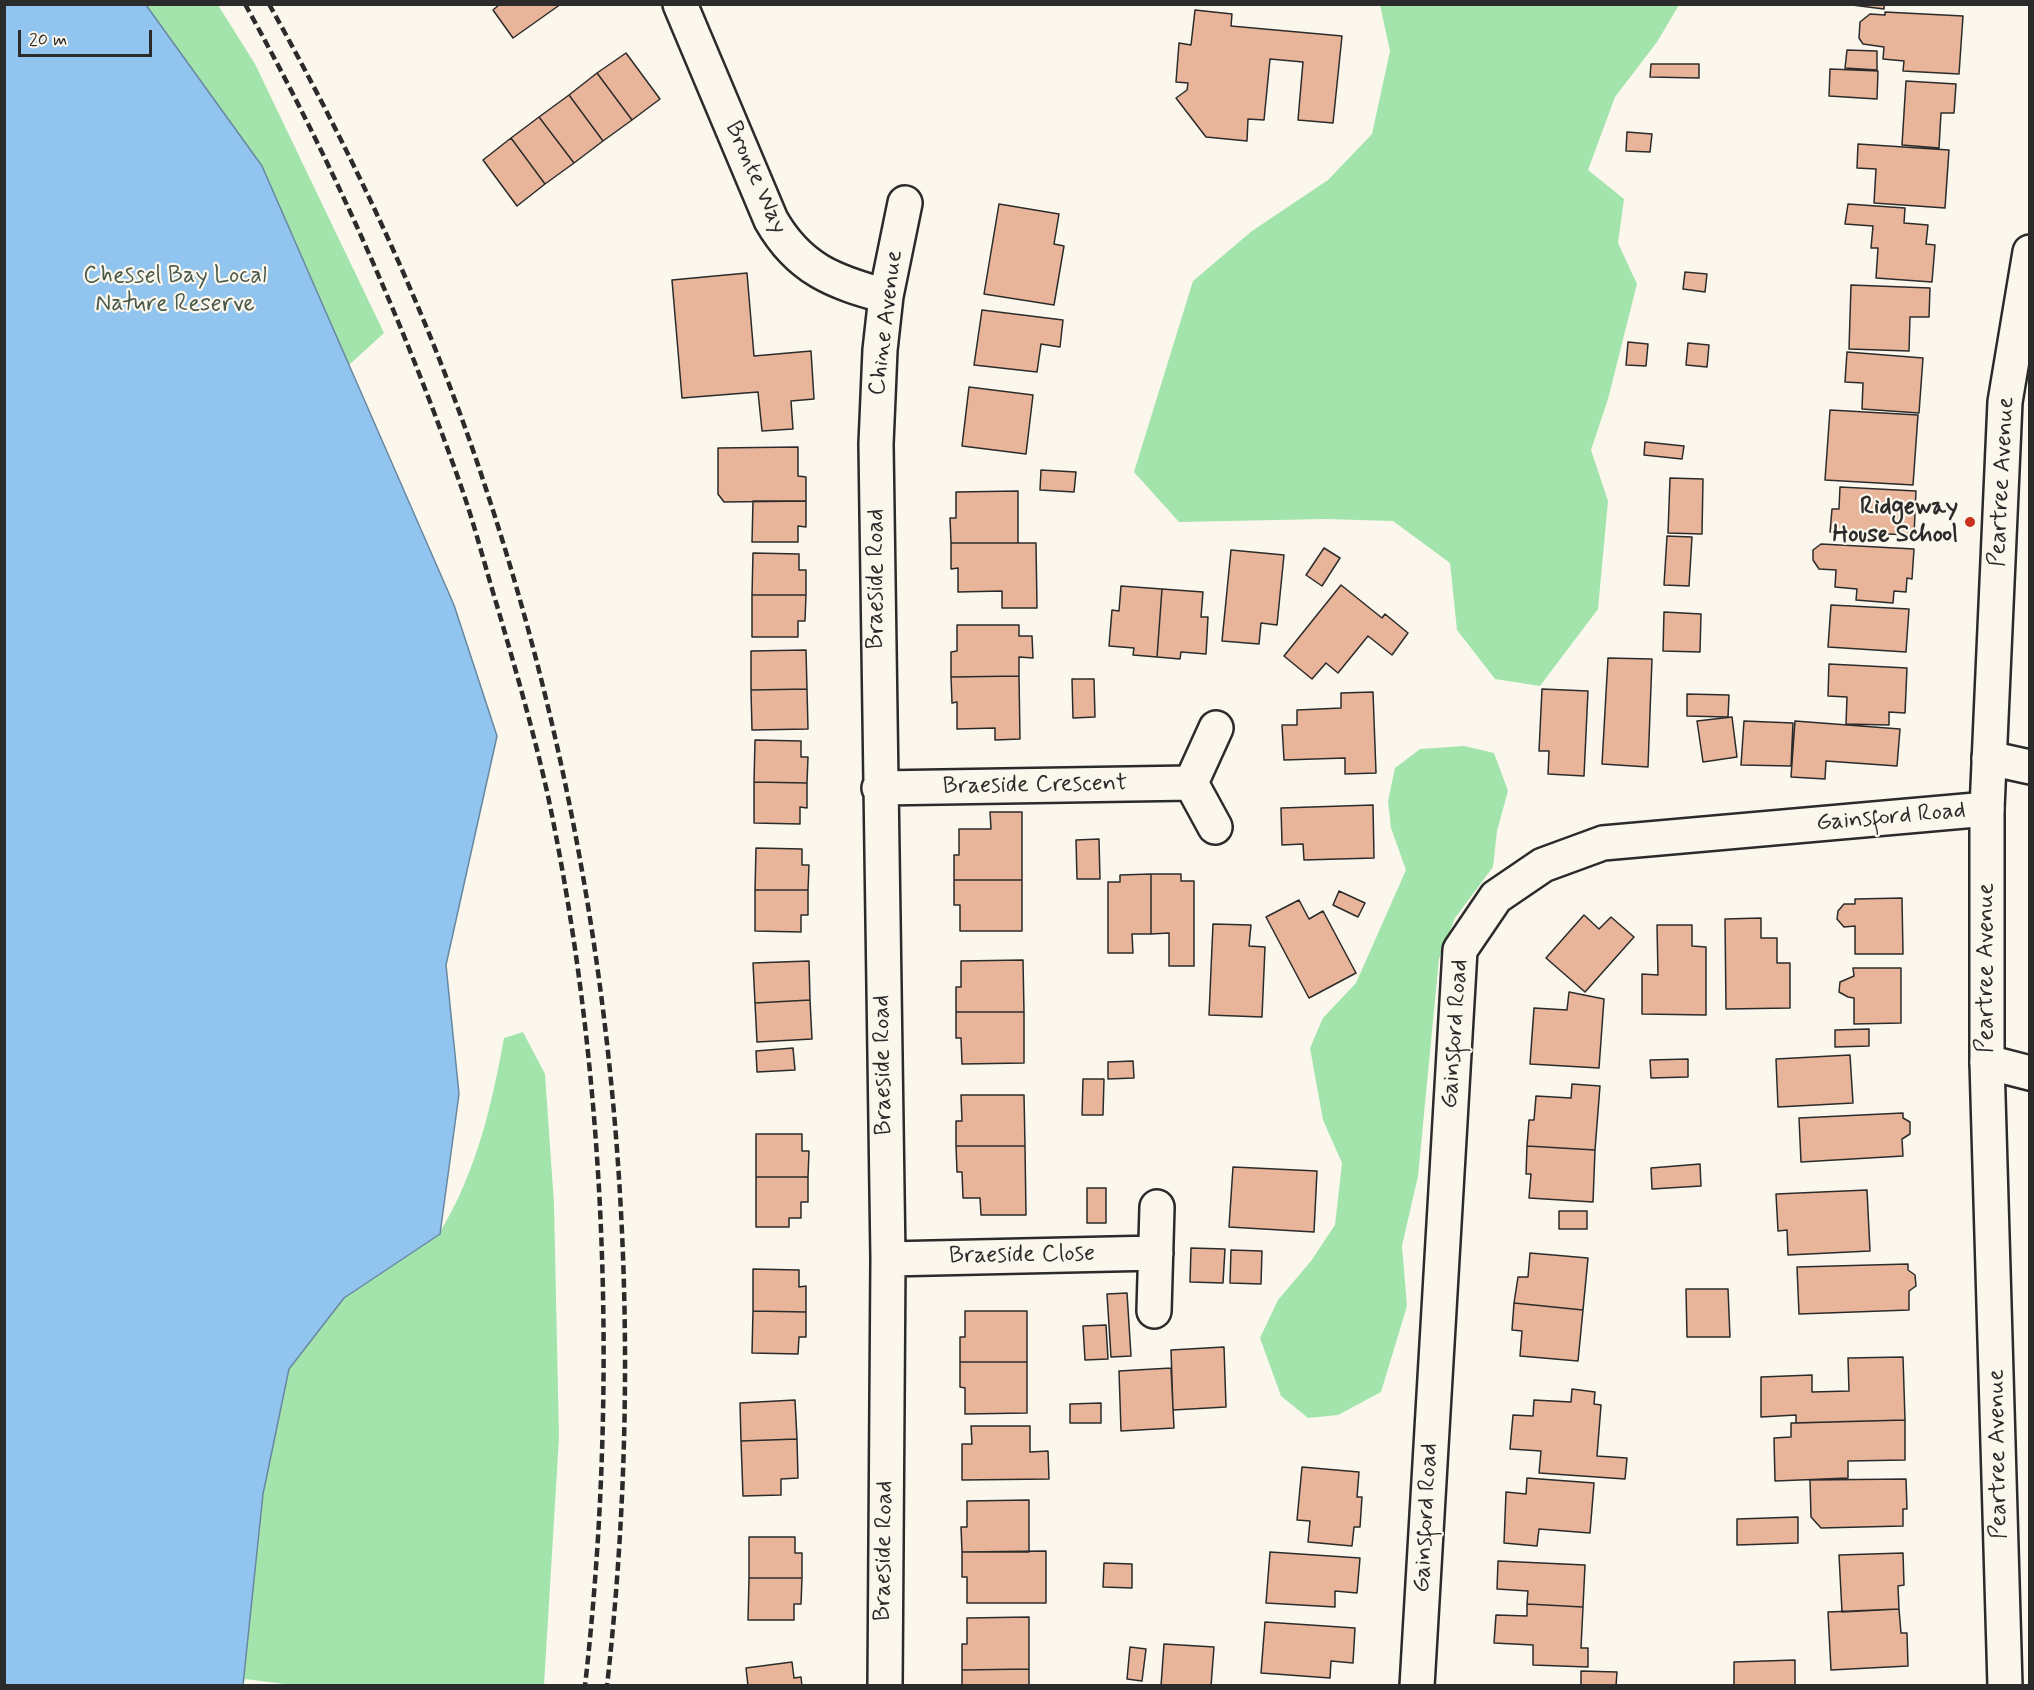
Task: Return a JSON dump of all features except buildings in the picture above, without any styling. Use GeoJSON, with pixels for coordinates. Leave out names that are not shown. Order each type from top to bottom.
{"type":"FeatureCollection","features":[{"type":"Feature","properties":{"kind":"street","name":"Bronte Way"},"geometry":{"type":"LineString","coordinates":[[680,4],[771,220],[785,244],[810,265],[843,285],[886,296]]}},
{"type":"Feature","properties":{"kind":"street","name":"Chine Avenue"},"geometry":{"type":"LineString","coordinates":[[876,444],[880,350],[886,296],[905,203]]}},
{"type":"Feature","properties":{"kind":"street","name":"Peartree Avenue"},"geometry":{"type":"LineString","coordinates":[[2005,1686],[1987,1062],[1986,809],[2005,402],[2030,252]]}},
{"type":"Feature","properties":{"kind":"street","name":"Braeside Road"},"geometry":{"type":"LineString","coordinates":[[876,444],[879,788],[888,1259],[885,1686]]}},
{"type":"Feature","properties":{"kind":"street"},"geometry":{"type":"LineString","coordinates":[[1215,828],[1191,783],[1216,729]]}},
{"type":"Feature","properties":{"kind":"street"},"geometry":{"type":"LineString","coordinates":[[1989,758],[2030,767]]}},
{"type":"Feature","properties":{"kind":"street","name":"Braeside Crescent"},"geometry":{"type":"LineString","coordinates":[[879,788],[1191,783]]}},
{"type":"Feature","properties":{"kind":"street","name":"Gainsford Road"},"geometry":{"type":"LineString","coordinates":[[1417,1686],[1460,950],[1496,897],[1543,865],[1603,843],[1986,809]]}},
{"type":"Feature","properties":{"kind":"street"},"geometry":{"type":"LineString","coordinates":[[1987,1062],[2030,1073]]}},
{"type":"Feature","properties":{"kind":"street"},"geometry":{"type":"LineString","coordinates":[[1154,1311],[1157,1207]]}},
{"type":"Feature","properties":{"kind":"street","name":"Braeside Close"},"geometry":{"type":"LineString","coordinates":[[888,1259],[1156,1253]]}},
{"type":"Feature","properties":{"kind":"green space","name":"Chessel Bay Local Nature Reserve"},"geometry":{"type":"Polygon","coordinates":[[[5,5],[218,5],[255,64],[384,333],[349,365],[454,605],[497,736],[446,965],[459,1094],[440,1232],[464,1186],[481,1138],[504,1038],[523,1032],[545,1074],[554,1204],[559,1438],[544,1685],[301,1686],[245,1679],[243,1686],[5,1686],[5,5]]]}},
{"type":"Feature","properties":{"kind":"green space"},"geometry":{"type":"Polygon","coordinates":[[[1380,5],[1679,5],[1657,42],[1615,97],[1588,170],[1624,199],[1618,243],[1637,284],[1608,399],[1591,450],[1608,501],[1598,609],[1540,686],[1495,679],[1457,630],[1450,563],[1393,521],[1326,519],[1179,522],[1134,472],[1193,281],[1252,231],[1328,180],[1372,134],[1390,51],[1380,5]]]}},
{"type":"Feature","properties":{"kind":"green space"},"geometry":{"type":"Polygon","coordinates":[[[1464,746],[1494,753],[1508,791],[1497,831],[1493,867],[1455,918],[1439,959],[1418,1176],[1402,1246],[1407,1306],[1381,1392],[1338,1415],[1308,1418],[1281,1396],[1260,1338],[1278,1300],[1311,1261],[1335,1225],[1342,1163],[1323,1120],[1310,1048],[1323,1018],[1356,983],[1406,870],[1391,828],[1388,801],[1395,768],[1420,749],[1464,746]]]}},
{"type":"Feature","properties":{"kind":"water"},"geometry":{"type":"Polygon","coordinates":[[[5,4],[146,5],[262,166],[454,605],[497,736],[446,965],[459,1094],[440,1234],[344,1298],[289,1369],[263,1494],[243,1685],[5,1685],[5,4]]]}},
{"type":"Feature","properties":{"kind":"railway"},"geometry":{"type":"LineString","coordinates":[[245,4],[277,63],[365,244],[440,429],[477,535],[548,796],[568,904],[584,1015],[595,1127],[601,1239],[604,1352],[602,1464],[585,1686]]}},
{"type":"Feature","properties":{"kind":"railway"},"geometry":{"type":"LineString","coordinates":[[269,4],[362,182],[442,366],[487,492],[530,637],[565,784],[592,932],[611,1082],[622,1233],[625,1384],[620,1535],[607,1686]]}},
{"type":"Feature","properties":{"kind":"place","name":"Ridgeway House School"},"geometry":{"type":"Point","coordinates":[1970,522]}}]}
